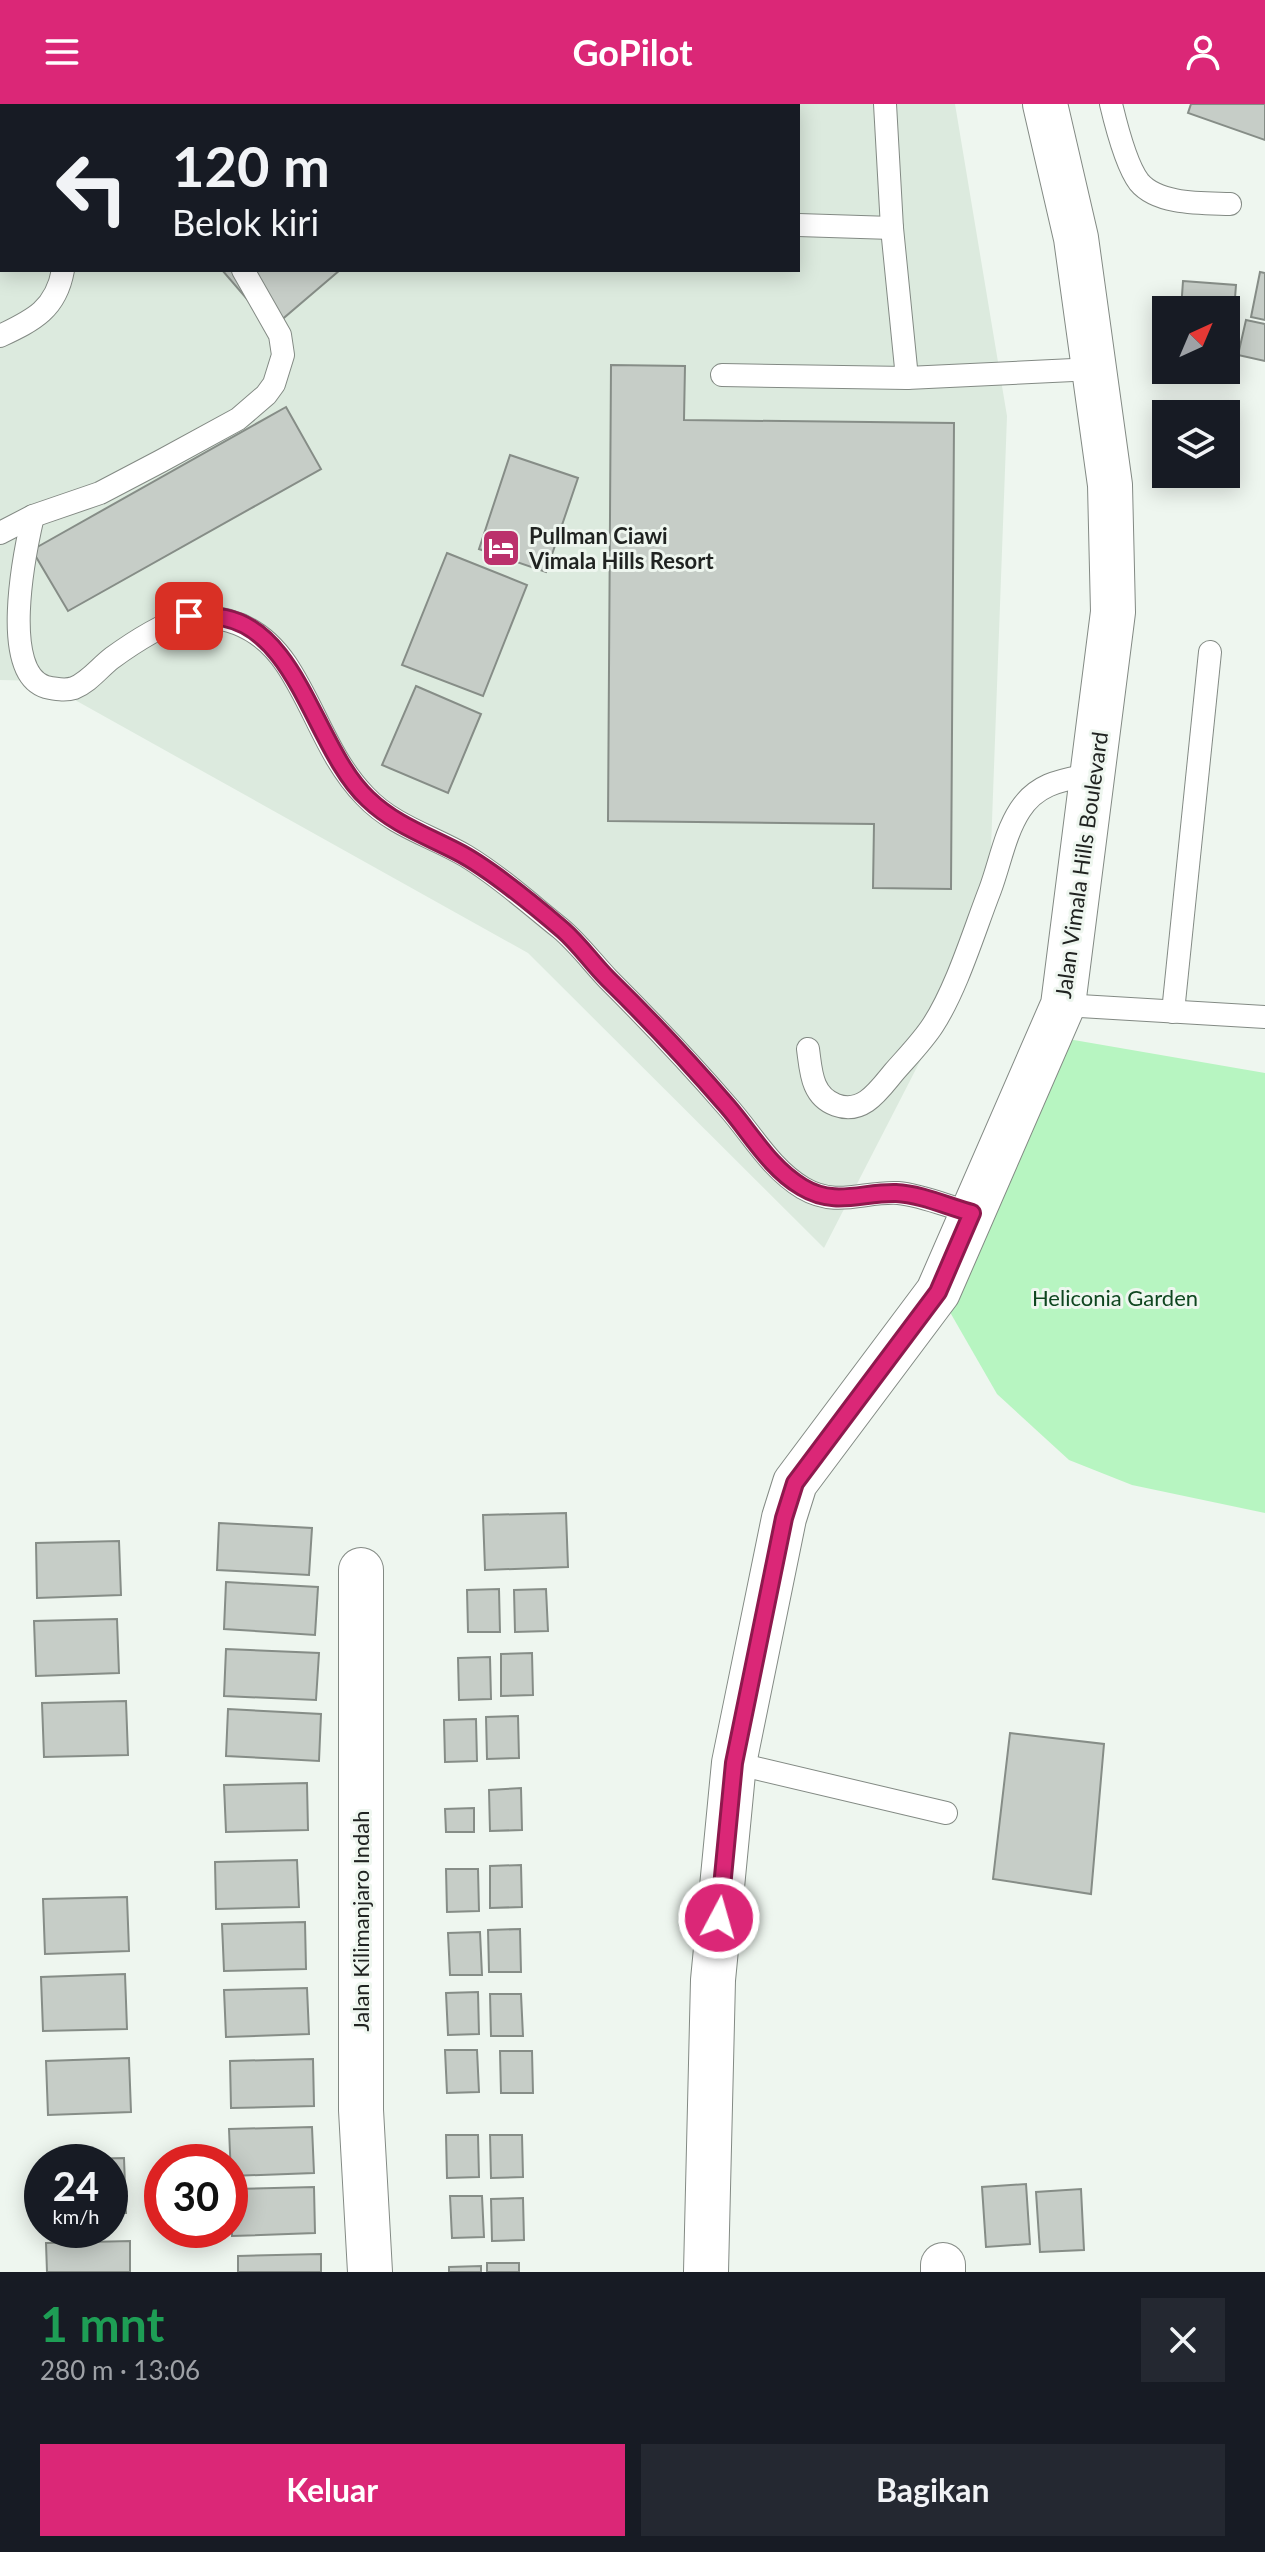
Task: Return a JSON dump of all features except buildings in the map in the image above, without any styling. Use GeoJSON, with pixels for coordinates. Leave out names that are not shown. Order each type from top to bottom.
{"type":"FeatureCollection","features":[{"type":"Feature","properties":{"kind":"street","name":"Jalan Vimala Hills Boulevard"},"geometry":{"type":"LineString","coordinates":[[706,2272],[713,1980],[734,1763],[784,1518],[795,1483],[938,1292],[1063,1005],[1113,612],[1110,485],[1076,238],[1045,104]]}},
{"type":"Feature","properties":{"kind":"street","name":"Jalan Kilimanjaro Indah"},"geometry":{"type":"LineString","coordinates":[[361,1570],[361,2110],[370,2272]]}},
{"type":"Feature","properties":{"kind":"lane"},"geometry":{"type":"LineString","coordinates":[[885,104],[892,228],[907,378]]}},
{"type":"Feature","properties":{"kind":"lane"},"geometry":{"type":"LineString","coordinates":[[1111,104],[1119,137],[1139,182],[1162,196],[1230,204]]}},
{"type":"Feature","properties":{"kind":"lane"},"geometry":{"type":"LineString","coordinates":[[800,225],[892,228]]}},
{"type":"Feature","properties":{"kind":"lane"},"geometry":{"type":"LineString","coordinates":[[0,336],[37,316],[53,301],[62,272]]}},
{"type":"Feature","properties":{"kind":"lane"},"geometry":{"type":"LineString","coordinates":[[0,533],[33,516],[100,493],[238,419],[266,395],[274,384],[283,355],[280,335],[244,272]]}},
{"type":"Feature","properties":{"kind":"lane"},"geometry":{"type":"LineString","coordinates":[[722,375],[907,378],[1094,369]]}},
{"type":"Feature","properties":{"kind":"lane"},"geometry":{"type":"LineString","coordinates":[[33,516],[12,614],[15,650],[25,674],[36,684],[69,690],[82,684],[111,659],[148,634],[189,616],[227,618],[252,630],[276,650],[298,683],[321,732],[345,772],[366,798],[412,831],[471,859],[562,930],[640,1009],[783,1173],[817,1195],[854,1198],[897,1193],[972,1213]]}},
{"type":"Feature","properties":{"kind":"lane"},"geometry":{"type":"LineString","coordinates":[[1173,1012],[1210,652]]}},
{"type":"Feature","properties":{"kind":"lane"},"geometry":{"type":"LineString","coordinates":[[808,1049],[813,1084],[832,1104],[845,1108],[857,1107],[873,1096],[933,1025],[948,996],[1012,824],[1022,807],[1042,786],[1094,774]]}},
{"type":"Feature","properties":{"kind":"lane"},"geometry":{"type":"LineString","coordinates":[[1063,1005],[1265,1017]]}},
{"type":"Feature","properties":{"kind":"lane"},"geometry":{"type":"LineString","coordinates":[[734,1763],[946,1813]]}},
{"type":"Feature","properties":{"kind":"shaded area","name":"Pullman Ciawi Vimala Hills Resort"},"geometry":{"type":"Polygon","coordinates":[[[800,104],[955,104],[1007,416],[988,929],[824,1248],[528,953],[41,681],[0,680],[0,272],[800,272],[800,104]]]}},
{"type":"Feature","properties":{"kind":"green space","name":"Heliconia Garden"},"geometry":{"type":"Polygon","coordinates":[[[1068,1039],[1265,1073],[1265,1513],[1132,1485],[1069,1460],[997,1394],[947,1307],[1068,1039]]]}},
{"type":"Feature","properties":{"kind":"place","name":"Pullman Ciawi Vimala Hills Resort"},"geometry":{"type":"Point","coordinates":[501,548]}},
{"type":"Feature","properties":{"kind":"route"},"geometry":{"type":"LineString","coordinates":[[189,616],[227,618],[252,630],[276,650],[298,683],[321,732],[345,772],[366,798],[412,831],[471,859],[562,930],[640,1009],[789,1178],[817,1195],[854,1198],[897,1193],[972,1213],[938,1292],[795,1483],[784,1518],[734,1763],[719,1918]]}}]}
